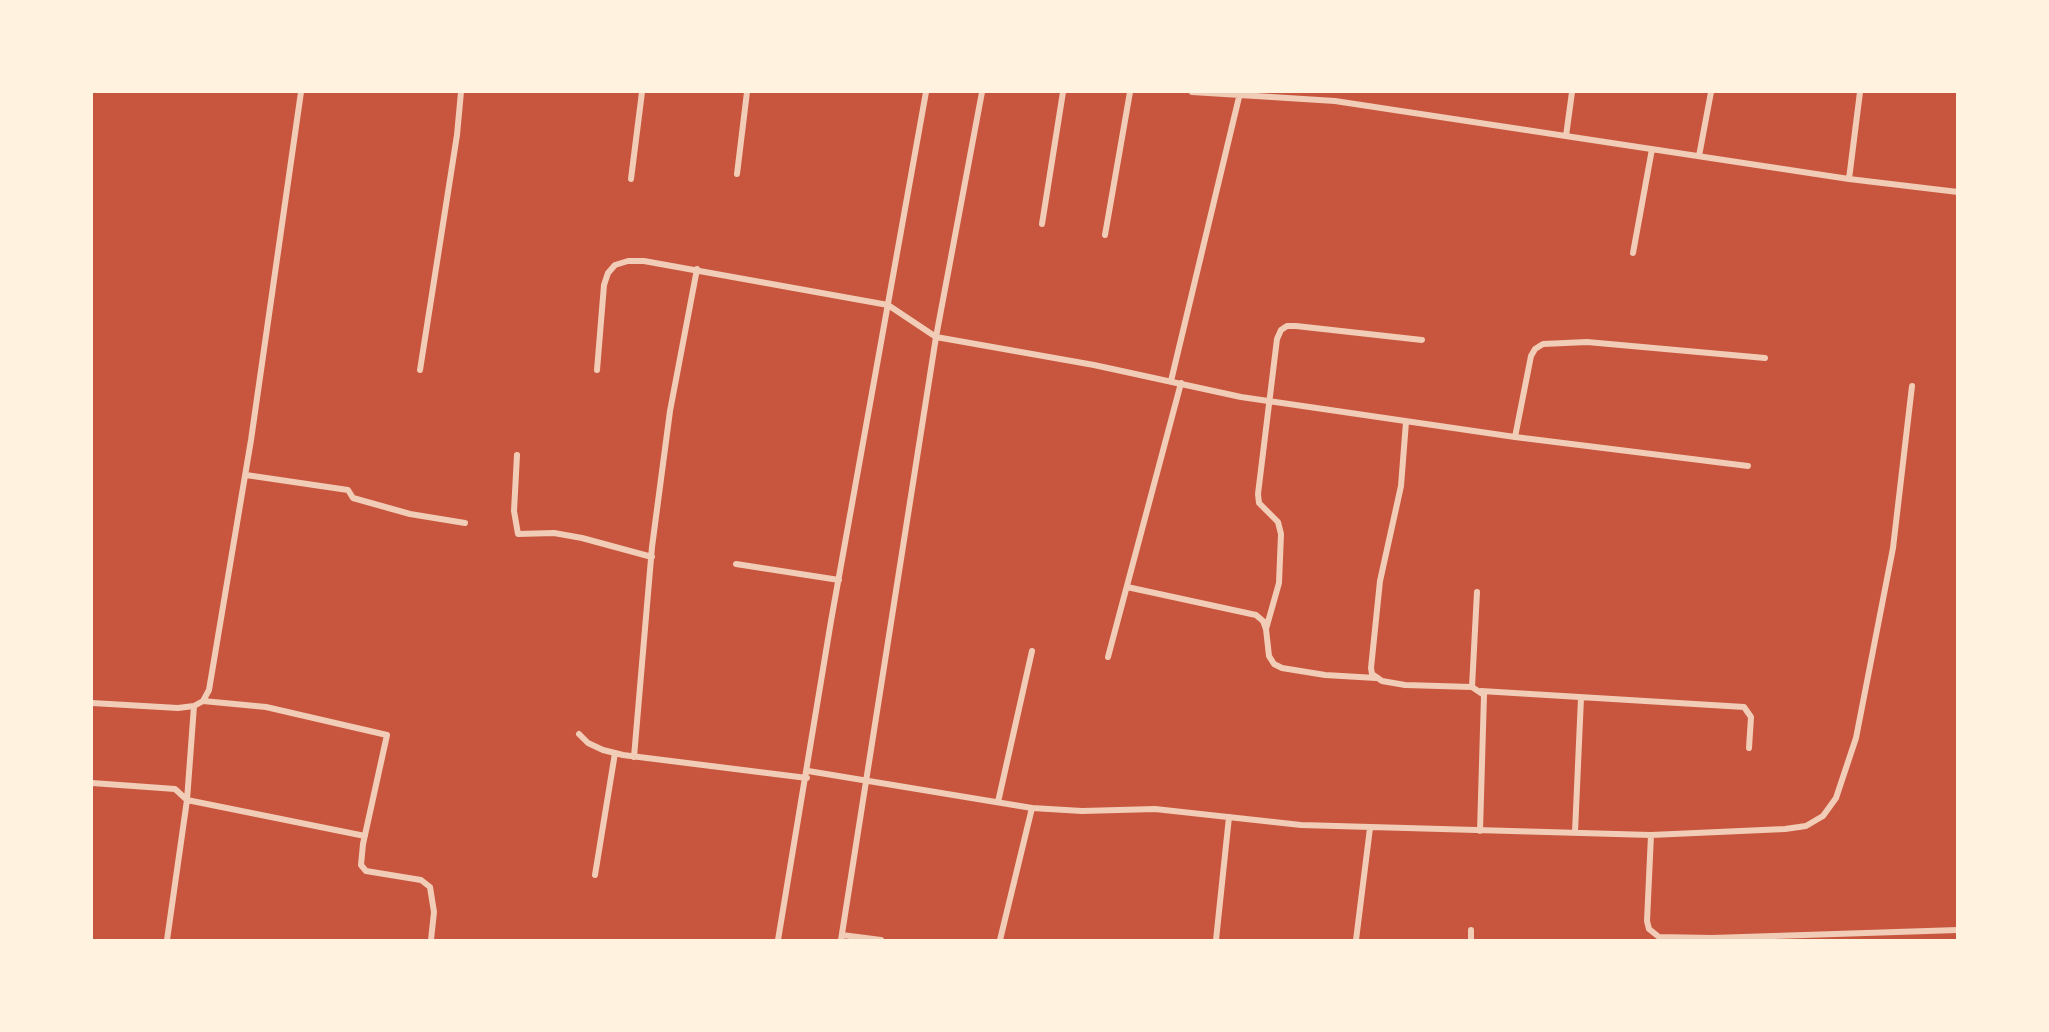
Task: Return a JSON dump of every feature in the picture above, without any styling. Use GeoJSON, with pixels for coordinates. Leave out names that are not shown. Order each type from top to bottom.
{"type":"FeatureCollection","features":[{"type":"Feature","properties":{"kind":"street"},"geometry":{"type":"LineString","coordinates":[[92,703],[178,708],[194,706],[203,700],[209,690],[246,475],[301,92]]}},
{"type":"Feature","properties":{"kind":"street"},"geometry":{"type":"LineString","coordinates":[[420,370],[458,135],[461,92]]}},
{"type":"Feature","properties":{"kind":"street"},"geometry":{"type":"LineString","coordinates":[[631,179],[642,92]]}},
{"type":"Feature","properties":{"kind":"street"},"geometry":{"type":"LineString","coordinates":[[737,174],[747,92]]}},
{"type":"Feature","properties":{"kind":"street"},"geometry":{"type":"LineString","coordinates":[[778,940],[839,580],[926,92]]}},
{"type":"Feature","properties":{"kind":"street"},"geometry":{"type":"LineString","coordinates":[[881,940],[841,938],[936,337],[982,92]]}},
{"type":"Feature","properties":{"kind":"street"},"geometry":{"type":"LineString","coordinates":[[1042,224],[1063,92]]}},
{"type":"Feature","properties":{"kind":"street"},"geometry":{"type":"LineString","coordinates":[[1105,235],[1130,92]]}},
{"type":"Feature","properties":{"kind":"street"},"geometry":{"type":"LineString","coordinates":[[1192,92],[1240,93],[1335,101],[1849,179],[1958,192]]}},
{"type":"Feature","properties":{"kind":"street"},"geometry":{"type":"LineString","coordinates":[[1566,136],[1572,92]]}},
{"type":"Feature","properties":{"kind":"street"},"geometry":{"type":"LineString","coordinates":[[1699,156],[1711,92]]}},
{"type":"Feature","properties":{"kind":"street"},"geometry":{"type":"LineString","coordinates":[[1849,179],[1860,92]]}},
{"type":"Feature","properties":{"kind":"street"},"geometry":{"type":"LineString","coordinates":[[1171,381],[1240,93]]}},
{"type":"Feature","properties":{"kind":"street"},"geometry":{"type":"LineString","coordinates":[[1633,254],[1652,149]]}},
{"type":"Feature","properties":{"kind":"street"},"geometry":{"type":"LineString","coordinates":[[597,370],[604,285],[608,273],[615,265],[628,261],[644,261],[888,305],[936,337],[1171,381],[1269,402],[1515,437],[1749,466]]}},
{"type":"Feature","properties":{"kind":"street"},"geometry":{"type":"LineString","coordinates":[[634,757],[652,557],[670,411],[697,269]]}},
{"type":"Feature","properties":{"kind":"street"},"geometry":{"type":"LineString","coordinates":[[1266,629],[1277,591],[1281,550],[1278,522],[1259,503],[1258,494],[1277,339],[1281,330],[1287,326],[1422,340]]}},
{"type":"Feature","properties":{"kind":"street"},"geometry":{"type":"LineString","coordinates":[[1515,437],[1531,356],[1535,349],[1543,344],[1587,342],[1765,357]]}},
{"type":"Feature","properties":{"kind":"street"},"geometry":{"type":"LineString","coordinates":[[1108,657],[1181,383]]}},
{"type":"Feature","properties":{"kind":"street"},"geometry":{"type":"LineString","coordinates":[[808,771],[1032,808],[1082,811],[1155,809],[1300,825],[1651,835],[1775,830],[1806,826],[1822,816],[1836,798],[1856,738],[1901,497],[1912,386]]}},
{"type":"Feature","properties":{"kind":"street"},"geometry":{"type":"LineString","coordinates":[[1376,678],[1372,674],[1370,657],[1373,623],[1382,572],[1398,507],[1406,422]]}},
{"type":"Feature","properties":{"kind":"street"},"geometry":{"type":"LineString","coordinates":[[517,455],[514,511],[519,534],[554,533],[572,536],[652,557]]}},
{"type":"Feature","properties":{"kind":"street"},"geometry":{"type":"LineString","coordinates":[[246,475],[348,490],[353,498],[410,514],[465,523]]}},
{"type":"Feature","properties":{"kind":"street"},"geometry":{"type":"LineString","coordinates":[[736,564],[839,580]]}},
{"type":"Feature","properties":{"kind":"street"},"geometry":{"type":"LineString","coordinates":[[1127,587],[1256,615],[1263,621],[1266,629],[1269,656],[1274,664],[1300,671],[1376,678],[1405,685],[1472,687],[1481,691],[1744,707],[1751,717],[1749,748]]}},
{"type":"Feature","properties":{"kind":"street"},"geometry":{"type":"LineString","coordinates":[[1472,687],[1477,592]]}},
{"type":"Feature","properties":{"kind":"street"},"geometry":{"type":"LineString","coordinates":[[998,802],[1032,651]]}},
{"type":"Feature","properties":{"kind":"street"},"geometry":{"type":"LineString","coordinates":[[1480,831],[1485,702],[1481,691]]}},
{"type":"Feature","properties":{"kind":"street"},"geometry":{"type":"LineString","coordinates":[[1575,832],[1581,698]]}},
{"type":"Feature","properties":{"kind":"street"},"geometry":{"type":"LineString","coordinates":[[203,700],[277,710],[387,735],[364,836],[361,865],[366,871],[421,880],[430,887],[434,912],[431,940]]}},
{"type":"Feature","properties":{"kind":"street"},"geometry":{"type":"LineString","coordinates":[[167,940],[187,800],[194,706]]}},
{"type":"Feature","properties":{"kind":"street"},"geometry":{"type":"LineString","coordinates":[[579,734],[588,743],[634,757],[807,778]]}},
{"type":"Feature","properties":{"kind":"street"},"geometry":{"type":"LineString","coordinates":[[595,875],[615,753]]}},
{"type":"Feature","properties":{"kind":"street"},"geometry":{"type":"LineString","coordinates":[[92,783],[175,789],[187,800],[364,836]]}},
{"type":"Feature","properties":{"kind":"street"},"geometry":{"type":"LineString","coordinates":[[1000,940],[1032,808]]}},
{"type":"Feature","properties":{"kind":"street"},"geometry":{"type":"LineString","coordinates":[[1216,940],[1229,817]]}},
{"type":"Feature","properties":{"kind":"street"},"geometry":{"type":"LineString","coordinates":[[1356,940],[1370,828]]}},
{"type":"Feature","properties":{"kind":"street"},"geometry":{"type":"LineString","coordinates":[[1651,835],[1647,914],[1652,933],[1667,939],[1862,937],[1958,930]]}},
{"type":"Feature","properties":{"kind":"street"},"geometry":{"type":"LineString","coordinates":[[1471,930],[1471,940]]}}]}
